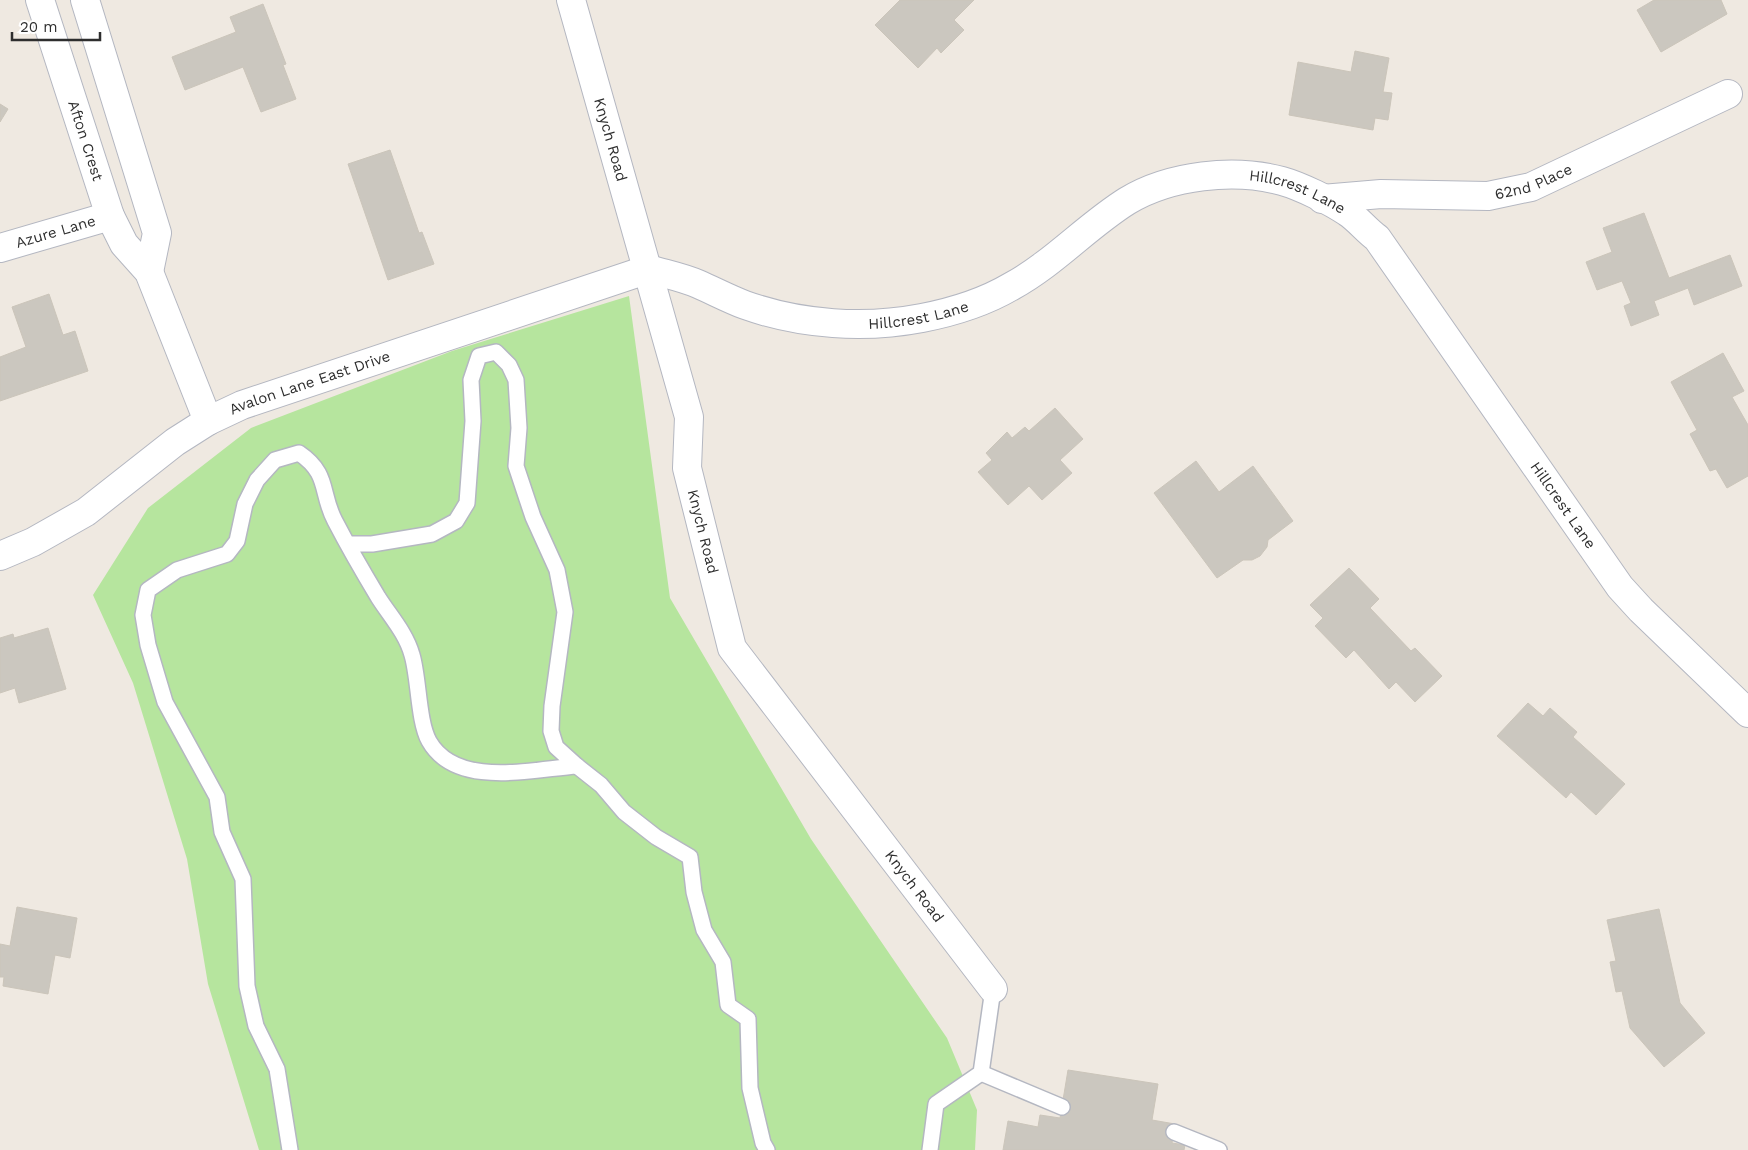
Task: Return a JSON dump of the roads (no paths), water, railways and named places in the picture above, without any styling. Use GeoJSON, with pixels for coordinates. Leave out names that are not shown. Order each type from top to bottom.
{"type":"FeatureCollection","features":[{"type":"Feature","properties":{"kind":"street","name":"Afton Crest"},"geometry":{"type":"LineString","coordinates":[[40,0],[110,216],[124,244],[149,272],[208,421]]}},
{"type":"Feature","properties":{"kind":"street"},"geometry":{"type":"LineString","coordinates":[[85,0],[157,233],[149,272]]}},
{"type":"Feature","properties":{"kind":"street","name":"Knych Road"},"geometry":{"type":"LineString","coordinates":[[571,0],[649,268],[689,417],[687,468],[732,648],[992,990]]}},
{"type":"Feature","properties":{"kind":"street","name":"62nd Place"},"geometry":{"type":"LineString","coordinates":[[1322,199],[1381,194],[1488,196],[1531,187],[1728,94]]}},
{"type":"Feature","properties":{"kind":"street","name":"Hillcrest Lane"},"geometry":{"type":"LineString","coordinates":[[649,268],[696,283],[755,308],[813,321],[867,324],[928,316],[975,304],[1012,286],[1128,200],[1152,189],[1190,179],[1237,175],[1281,181],[1347,212],[1380,242],[1620,587],[1641,610],[1748,714]]}},
{"type":"Feature","properties":{"kind":"street","name":"Azure Lane"},"geometry":{"type":"LineString","coordinates":[[0,248],[110,216]]}},
{"type":"Feature","properties":{"kind":"street","name":"Avalon Lane East Drive"},"geometry":{"type":"LineString","coordinates":[[0,556],[33,542],[86,512],[175,442],[208,421],[242,405],[649,268]]}},
{"type":"Feature","properties":{"kind":"lane"},"geometry":{"type":"LineString","coordinates":[[348,544],[372,544],[432,534],[456,522],[467,503],[473,421],[472,380],[479,356],[496,352],[509,365],[516,380],[519,428],[516,466],[533,517],[557,570],[565,612],[552,706],[551,731],[556,747],[601,785],[624,812],[656,837],[690,858],[694,892],[704,930],[723,962],[728,1005],[748,1019],[750,1088],[763,1143],[767,1150]]}},
{"type":"Feature","properties":{"kind":"lane"},"geometry":{"type":"LineString","coordinates":[[290,1150],[277,1069],[256,1026],[247,986],[242,879],[222,832],[217,797],[164,702],[148,645],[143,615],[148,590],[178,570],[227,554],[237,541],[245,504],[257,480],[275,460],[299,453],[314,463],[333,518],[403,633],[412,655],[429,740],[446,760],[477,772],[513,772],[577,766]]}},
{"type":"Feature","properties":{"kind":"lane"},"geometry":{"type":"LineString","coordinates":[[930,1150],[936,1104],[981,1073],[992,990]]}},
{"type":"Feature","properties":{"kind":"lane"},"geometry":{"type":"LineString","coordinates":[[981,1073],[1062,1107]]}},
{"type":"Feature","properties":{"kind":"lane"},"geometry":{"type":"LineString","coordinates":[[1174,1132],[1219,1150]]}}]}
